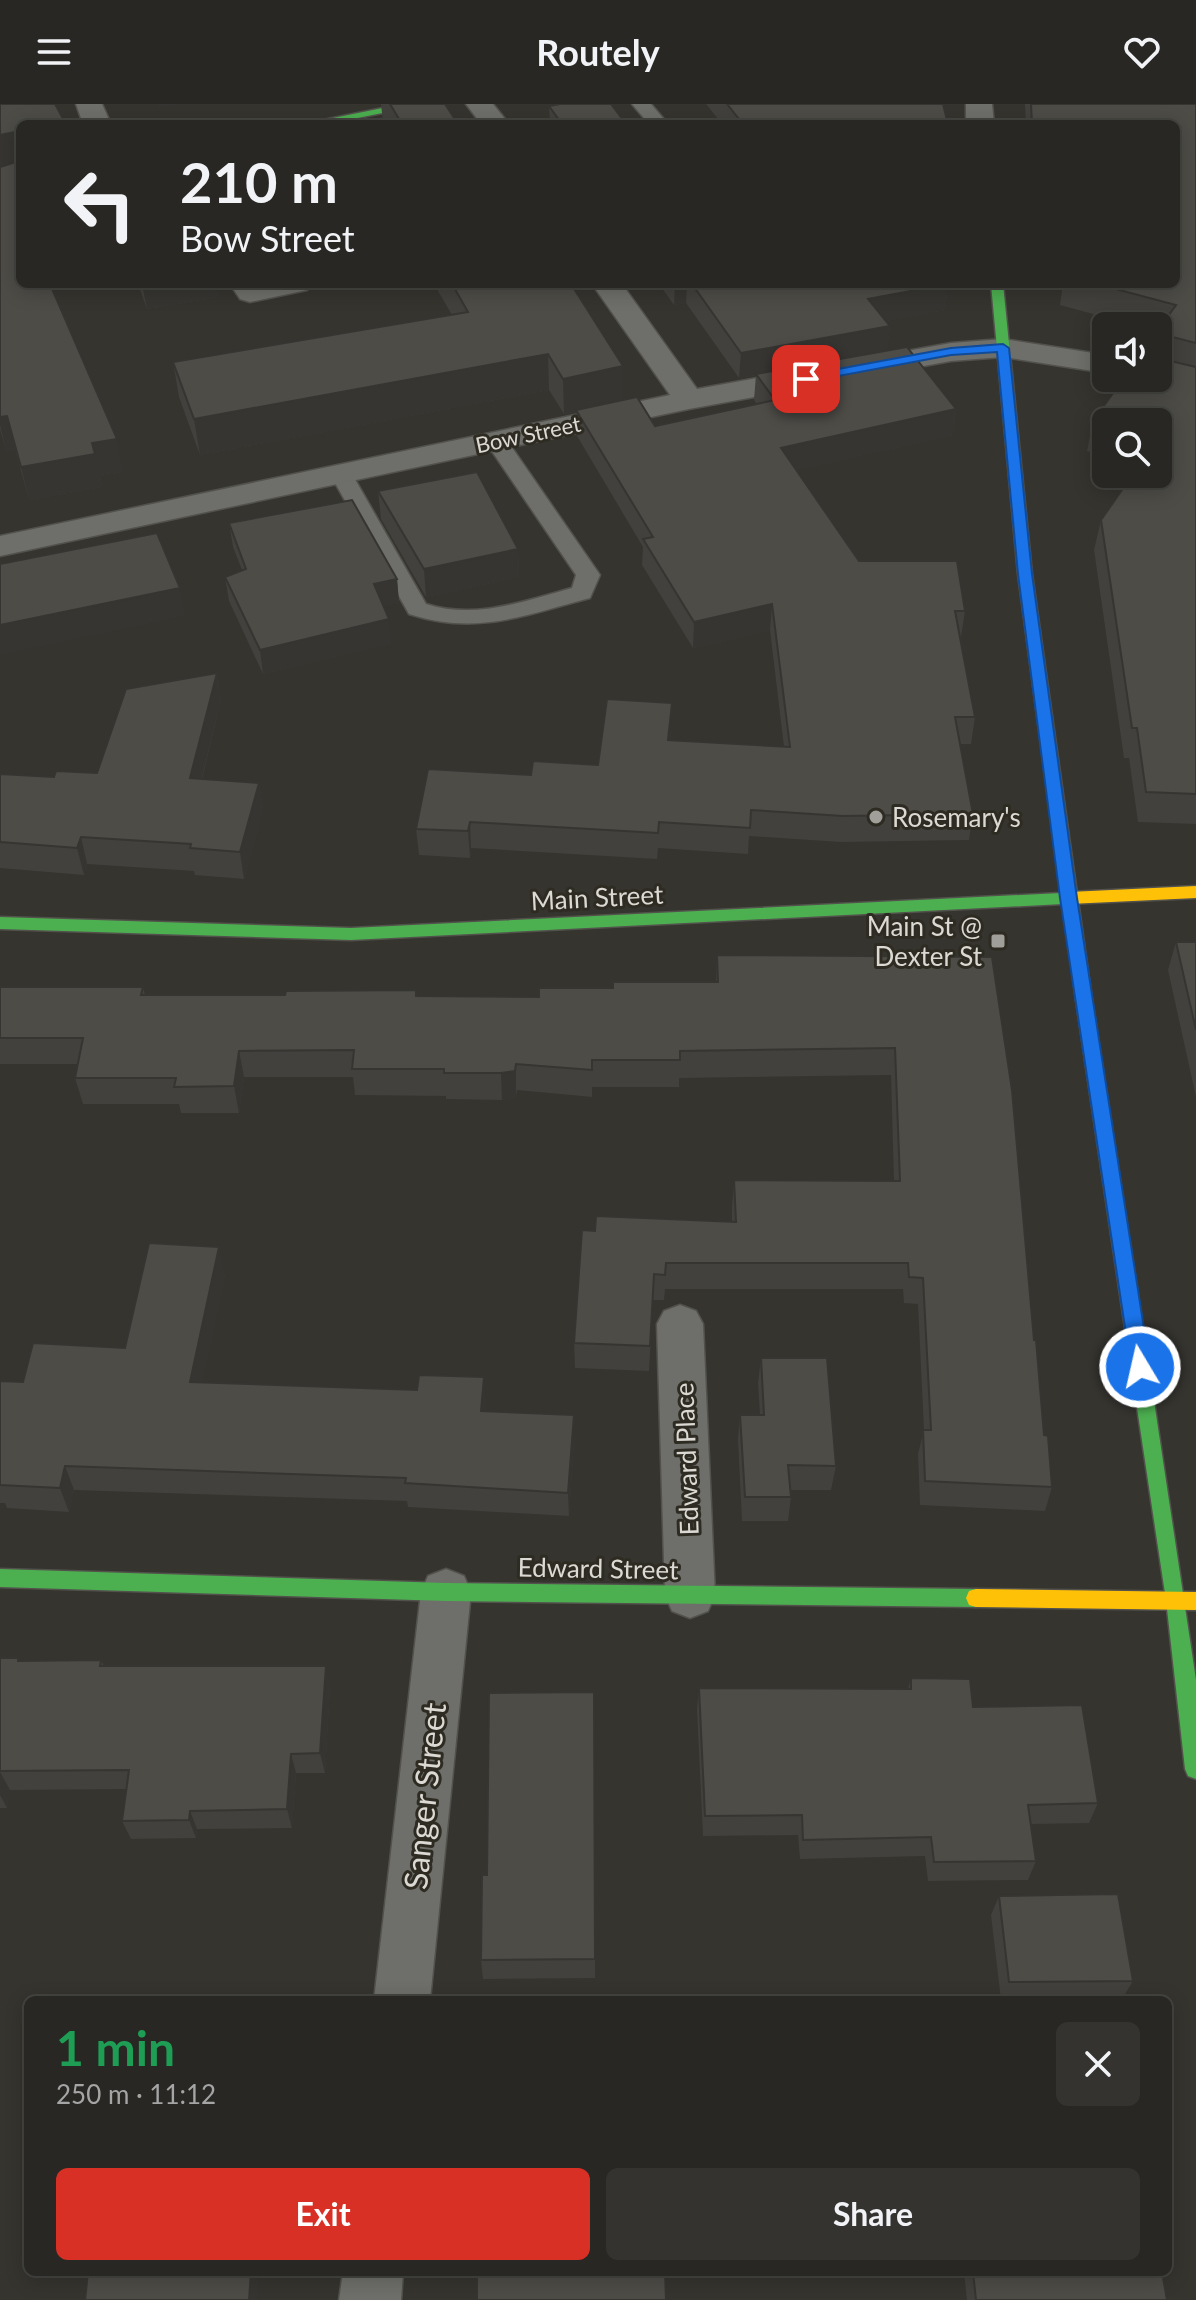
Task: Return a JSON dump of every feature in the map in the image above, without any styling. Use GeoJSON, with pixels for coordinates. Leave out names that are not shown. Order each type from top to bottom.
{"type":"FeatureCollection","features":[{"type":"Feature","properties":{"kind":"street"},"geometry":{"type":"LineString","coordinates":[[332,120],[422,104]]}},
{"type":"Feature","properties":{"kind":"street"},"geometry":{"type":"LineString","coordinates":[[479,104],[492,120]]}},
{"type":"Feature","properties":{"kind":"street"},"geometry":{"type":"LineString","coordinates":[[247,288],[250,293],[276,288]]}},
{"type":"Feature","properties":{"kind":"street"},"geometry":{"type":"LineString","coordinates":[[610,288],[689,400]]}},
{"type":"Feature","properties":{"kind":"street"},"geometry":{"type":"LineString","coordinates":[[997,288],[1025,574],[1068,898],[1176,1600],[1196,1769]]}},
{"type":"Feature","properties":{"kind":"street","name":"Bow Street"},"geometry":{"type":"LineString","coordinates":[[0,546],[689,400],[951,352],[1003,348],[1092,362]]}},
{"type":"Feature","properties":{"kind":"street","name":"Main Street"},"geometry":{"type":"LineString","coordinates":[[0,923],[351,934],[1196,892]]}},
{"type":"Feature","properties":{"kind":"street","name":"Edward Place"},"geometry":{"type":"LineString","coordinates":[[680,1324],[690,1595]]}},
{"type":"Feature","properties":{"kind":"street","name":"Edward Street"},"geometry":{"type":"LineString","coordinates":[[0,1578],[446,1592],[1196,1601]]}},
{"type":"Feature","properties":{"kind":"street","name":"Sanger Street"},"geometry":{"type":"LineString","coordinates":[[402,1996],[446,1592]]}},
{"type":"Feature","properties":{"kind":"street"},"geometry":{"type":"LineString","coordinates":[[370,2300],[373,2276]]}},
{"type":"Feature","properties":{"kind":"lane"},"geometry":{"type":"LineString","coordinates":[[641,104],[655,120]]}},
{"type":"Feature","properties":{"kind":"lane"},"geometry":{"type":"LineString","coordinates":[[341,474],[417,609],[439,618],[472,620],[582,593],[588,575],[496,441]]}},
{"type":"Feature","properties":{"kind":"building"},"geometry":{"type":"Polygon","coordinates":[[[0,104],[55,104],[64,120],[16,120],[16,162],[15,132],[0,135],[0,104]]]}},
{"type":"Feature","properties":{"kind":"building"},"geometry":{"type":"Polygon","coordinates":[[[390,104],[445,104],[455,120],[393,120],[399,119],[390,104]]]}},
{"type":"Feature","properties":{"kind":"building"},"geometry":{"type":"Polygon","coordinates":[[[611,104],[623,120],[559,120],[549,106],[611,104]]]}},
{"type":"Feature","properties":{"kind":"building"},"geometry":{"type":"Polygon","coordinates":[[[727,104],[943,104],[947,120],[740,120],[727,104]]]}},
{"type":"Feature","properties":{"kind":"building"},"geometry":{"type":"Polygon","coordinates":[[[1031,104],[1196,104],[1196,343],[1172,337],[1171,312],[1176,305],[1112,288],[1180,288],[1180,120],[1032,120],[1031,104]]]}},
{"type":"Feature","properties":{"kind":"building"},"geometry":{"type":"Polygon","coordinates":[[[16,162],[16,288],[52,288],[117,439],[92,443],[95,454],[21,467],[7,416],[0,417],[0,167],[16,162]]]}},
{"type":"Feature","properties":{"kind":"building"},"geometry":{"type":"Polygon","coordinates":[[[454,288],[574,288],[623,366],[563,379],[548,354],[194,419],[173,362],[468,312],[454,288]]]}},
{"type":"Feature","properties":{"kind":"building"},"geometry":{"type":"Polygon","coordinates":[[[695,288],[927,288],[868,299],[890,326],[741,353],[695,288]]]}},
{"type":"Feature","properties":{"kind":"building"},"geometry":{"type":"Polygon","coordinates":[[[907,347],[956,409],[781,448],[859,561],[957,561],[965,611],[955,611],[975,717],[955,717],[973,814],[843,816],[751,810],[750,828],[659,822],[658,833],[470,822],[468,831],[416,829],[428,769],[531,775],[533,761],[598,765],[607,699],[672,703],[668,740],[790,747],[772,604],[694,622],[643,539],[653,537],[576,410],[637,397],[655,426],[775,400],[756,374],[907,347]]]}},
{"type":"Feature","properties":{"kind":"building"},"geometry":{"type":"Polygon","coordinates":[[[1172,361],[1196,367],[1196,794],[1146,792],[1137,728],[1132,728],[1101,520],[1123,488],[1172,488],[1172,408],[1102,408],[1114,392],[1172,392],[1172,361]]]}},
{"type":"Feature","properties":{"kind":"building"},"geometry":{"type":"Polygon","coordinates":[[[477,472],[518,549],[424,569],[378,491],[477,472]]]}},
{"type":"Feature","properties":{"kind":"building"},"geometry":{"type":"Polygon","coordinates":[[[352,500],[397,579],[374,584],[389,619],[260,650],[225,577],[246,569],[229,523],[352,500]]]}},
{"type":"Feature","properties":{"kind":"building"},"geometry":{"type":"Polygon","coordinates":[[[157,533],[180,588],[0,625],[0,564],[157,533]]]}},
{"type":"Feature","properties":{"kind":"building"},"geometry":{"type":"Polygon","coordinates":[[[217,673],[190,778],[259,783],[240,852],[190,848],[191,844],[81,837],[77,848],[0,842],[0,774],[54,777],[56,771],[97,773],[126,689],[217,673]]]}},
{"type":"Feature","properties":{"kind":"building"},"geometry":{"type":"Polygon","coordinates":[[[1176,942],[1196,942],[1196,1030],[1176,942]]]}},
{"type":"Feature","properties":{"kind":"building"},"geometry":{"type":"Polygon","coordinates":[[[717,955],[992,957],[1012,1090],[1034,1340],[1052,1487],[925,1481],[923,1430],[931,1430],[923,1278],[909,1277],[908,1263],[666,1263],[665,1275],[654,1274],[650,1346],[574,1343],[582,1230],[595,1231],[596,1216],[736,1222],[734,1180],[900,1181],[895,1048],[680,1051],[680,1060],[592,1060],[592,1070],[516,1064],[515,1071],[501,1073],[444,1073],[444,1069],[352,1069],[354,1050],[239,1051],[234,1086],[174,1087],[176,1078],[75,1078],[83,1038],[0,1038],[0,987],[143,987],[141,995],[285,995],[286,991],[416,990],[416,996],[539,997],[539,988],[613,988],[613,982],[718,982],[717,955]]]}},
{"type":"Feature","properties":{"kind":"building"},"geometry":{"type":"Polygon","coordinates":[[[149,1243],[219,1247],[190,1382],[417,1390],[419,1375],[484,1377],[481,1411],[574,1415],[568,1493],[405,1483],[406,1478],[65,1466],[60,1488],[0,1485],[0,1381],[23,1382],[33,1343],[125,1348],[149,1243]]]}},
{"type":"Feature","properties":{"kind":"building"},"geometry":{"type":"Polygon","coordinates":[[[761,1358],[827,1358],[836,1466],[788,1465],[791,1497],[745,1497],[740,1415],[764,1415],[761,1358]]]}},
{"type":"Feature","properties":{"kind":"building"},"geometry":{"type":"Polygon","coordinates":[[[0,1658],[18,1658],[18,1661],[101,1660],[100,1666],[326,1666],[320,1753],[291,1754],[287,1809],[190,1811],[189,1820],[122,1821],[129,1770],[0,1771],[0,1658]]]}},
{"type":"Feature","properties":{"kind":"building"},"geometry":{"type":"Polygon","coordinates":[[[911,1678],[970,1679],[973,1707],[1082,1705],[1098,1803],[1028,1805],[1036,1861],[934,1862],[931,1837],[803,1840],[802,1815],[705,1816],[699,1688],[911,1689],[911,1678]]]}},
{"type":"Feature","properties":{"kind":"building"},"geometry":{"type":"Polygon","coordinates":[[[594,1692],[595,1959],[481,1960],[482,1875],[487,1875],[489,1693],[594,1692]]]}},
{"type":"Feature","properties":{"kind":"building"},"geometry":{"type":"Polygon","coordinates":[[[1118,1894],[1133,1981],[1009,1982],[999,1896],[1118,1894]]]}},
{"type":"Feature","properties":{"kind":"building"},"geometry":{"type":"Polygon","coordinates":[[[88,2276],[251,2276],[249,2300],[85,2300],[88,2276]]]}},
{"type":"Feature","properties":{"kind":"building"},"geometry":{"type":"Polygon","coordinates":[[[477,2276],[665,2276],[666,2300],[477,2300],[477,2276]]]}},
{"type":"Feature","properties":{"kind":"building"},"geometry":{"type":"Polygon","coordinates":[[[973,2276],[1163,2276],[1167,2300],[976,2300],[973,2276]]]}},
{"type":"Feature","properties":{"kind":"traffic: fast"},"geometry":{"type":"LineString","coordinates":[[332,120],[422,104]]}},
{"type":"Feature","properties":{"kind":"traffic: fast"},"geometry":{"type":"LineString","coordinates":[[997,288],[1025,574],[1084,1000]]}},
{"type":"Feature","properties":{"kind":"traffic: fast"},"geometry":{"type":"LineString","coordinates":[[0,923],[351,934],[1069,898]]}},
{"type":"Feature","properties":{"kind":"traffic: fast"},"geometry":{"type":"LineString","coordinates":[[1134,1328],[1176,1600],[1196,1769]]}},
{"type":"Feature","properties":{"kind":"traffic: fast"},"geometry":{"type":"LineString","coordinates":[[0,1578],[446,1592],[976,1598]]}},
{"type":"Feature","properties":{"kind":"traffic: slow"},"geometry":{"type":"LineString","coordinates":[[1069,898],[1196,892]]}},
{"type":"Feature","properties":{"kind":"traffic: slow"},"geometry":{"type":"LineString","coordinates":[[1084,1000],[1134,1328]]}},
{"type":"Feature","properties":{"kind":"traffic: slow"},"geometry":{"type":"LineString","coordinates":[[976,1598],[1196,1601]]}},
{"type":"Feature","properties":{"kind":"place","name":"Rosemary's"},"geometry":{"type":"Point","coordinates":[876,817]}},
{"type":"Feature","properties":{"kind":"place","name":"Main St @ Dexter St"},"geometry":{"type":"Point","coordinates":[998,941]}},
{"type":"Feature","properties":{"kind":"route"},"geometry":{"type":"LineString","coordinates":[[806,379],[951,352],[1003,348],[1025,574],[1068,898],[1140,1367]]}}]}
